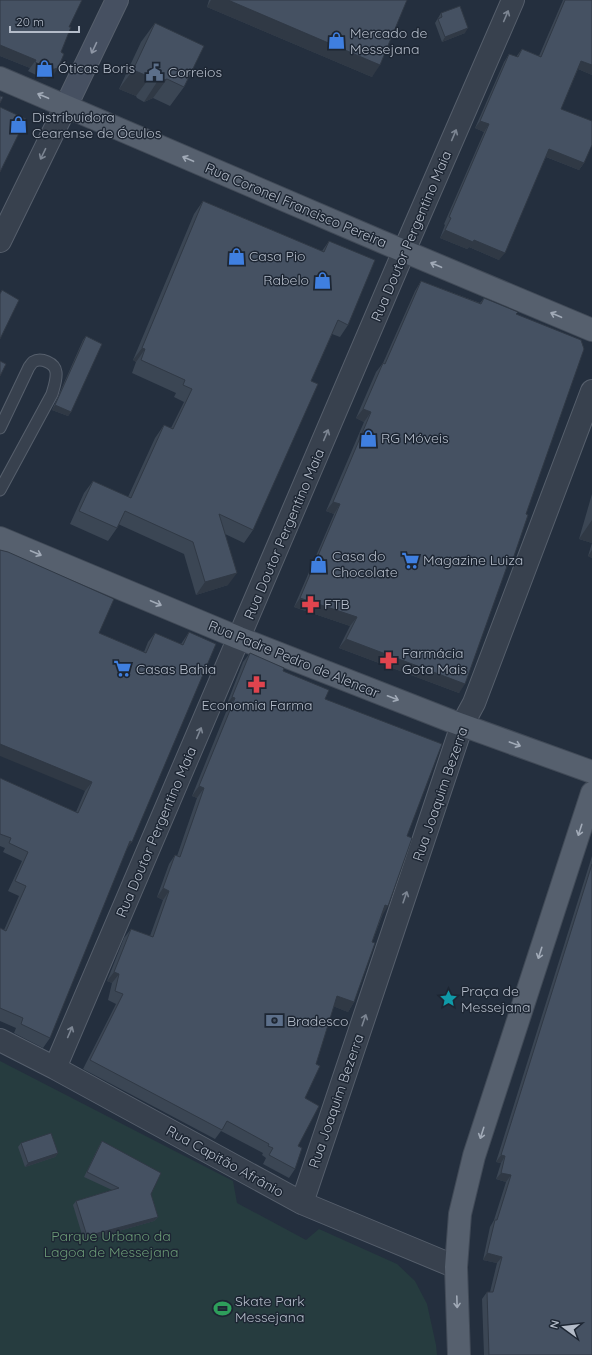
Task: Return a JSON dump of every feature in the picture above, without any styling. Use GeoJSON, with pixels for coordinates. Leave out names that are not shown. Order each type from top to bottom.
{"type":"FeatureCollection","features":[{"type":"Feature","properties":{"kind":"main road"},"geometry":{"type":"LineString","coordinates":[[66,106],[117,0]]}},
{"type":"Feature","properties":{"kind":"main road","name":"Rua Coronel Francisco Pereira"},"geometry":{"type":"LineString","coordinates":[[0,78],[592,330]]}},
{"type":"Feature","properties":{"kind":"main road","name":"Rua Padre Pedro de Alencar"},"geometry":{"type":"LineString","coordinates":[[0,538],[239,638],[462,725],[592,772]]}},
{"type":"Feature","properties":{"kind":"main road"},"geometry":{"type":"LineString","coordinates":[[459,1355],[456,1267],[460,1214],[474,1156],[592,793]]}},
{"type":"Feature","properties":{"kind":"street","name":"Rua Doutor Pergentino Maia"},"geometry":{"type":"LineString","coordinates":[[55,1068],[404,251],[513,0]]}},
{"type":"Feature","properties":{"kind":"street"},"geometry":{"type":"LineString","coordinates":[[0,241],[66,106]]}},
{"type":"Feature","properties":{"kind":"street","name":"Rua Joaquim Bezerra"},"geometry":{"type":"LineString","coordinates":[[302,1203],[462,725],[476,696],[592,391]]}},
{"type":"Feature","properties":{"kind":"street","name":"Rua Capitão Afrânio"},"geometry":{"type":"LineString","coordinates":[[0,1040],[55,1068],[302,1203],[456,1267]]}},
{"type":"Feature","properties":{"kind":"lane"},"geometry":{"type":"LineString","coordinates":[[0,428],[29,367],[34,362],[41,360],[52,364],[56,370],[52,394],[0,490]]}},
{"type":"Feature","properties":{"kind":"green space","name":"Parque Urbano da Lagoa de Messejana"},"geometry":{"type":"Polygon","coordinates":[[[0,1061],[233,1181],[237,1203],[306,1240],[319,1229],[397,1264],[415,1281],[427,1304],[437,1355],[0,1355],[0,1061]]]}},
{"type":"Feature","properties":{"kind":"building"},"geometry":{"type":"Polygon","coordinates":[[[0,0],[82,0],[69,27],[71,27],[61,52],[64,54],[58,68],[51,70],[35,62],[36,60],[0,45],[0,0]]]}},
{"type":"Feature","properties":{"kind":"building","name":"Mercado de Messejana"},"geometry":{"type":"Polygon","coordinates":[[[228,0],[407,0],[380,65],[228,0]]]}},
{"type":"Feature","properties":{"kind":"building"},"geometry":{"type":"Polygon","coordinates":[[[565,0],[592,0],[592,65],[581,61],[561,109],[592,121],[592,145],[584,163],[549,149],[505,253],[445,230],[451,218],[449,217],[489,124],[480,121],[509,54],[518,57],[522,49],[541,57],[565,0]]]}},
{"type":"Feature","properties":{"kind":"building"},"geometry":{"type":"Polygon","coordinates":[[[460,6],[468,28],[445,37],[438,19],[442,17],[441,13],[460,6]]]}},
{"type":"Feature","properties":{"kind":"building"},"geometry":{"type":"Polygon","coordinates":[[[155,23],[204,46],[184,87],[167,79],[157,82],[150,77],[133,70],[155,23]]]}},
{"type":"Feature","properties":{"kind":"building"},"geometry":{"type":"Polygon","coordinates":[[[0,96],[3,97],[0,103],[0,96]]]}},
{"type":"Feature","properties":{"kind":"building"},"geometry":{"type":"Polygon","coordinates":[[[0,107],[26,119],[0,172],[0,107]]]}},
{"type":"Feature","properties":{"kind":"building"},"geometry":{"type":"Polygon","coordinates":[[[203,201],[324,252],[329,241],[375,260],[348,325],[338,320],[311,381],[318,384],[253,530],[219,514],[237,573],[205,582],[193,542],[125,511],[117,528],[79,511],[93,481],[131,498],[164,425],[173,429],[192,389],[183,385],[185,380],[141,360],[145,349],[142,348],[203,201]]]}},
{"type":"Feature","properties":{"kind":"building"},"geometry":{"type":"Polygon","coordinates":[[[421,281],[481,304],[484,298],[518,312],[516,314],[581,340],[584,349],[526,514],[528,515],[513,559],[510,558],[465,684],[346,639],[357,617],[300,598],[340,504],[333,502],[371,412],[363,409],[383,363],[385,364],[421,281]]]}},
{"type":"Feature","properties":{"kind":"building"},"geometry":{"type":"Polygon","coordinates":[[[2,290],[19,300],[0,339],[0,294],[2,290]]]}},
{"type":"Feature","properties":{"kind":"building"},"geometry":{"type":"Polygon","coordinates":[[[86,336],[102,344],[71,412],[55,405],[86,336]]]}},
{"type":"Feature","properties":{"kind":"building"},"geometry":{"type":"Polygon","coordinates":[[[0,361],[6,364],[0,376],[0,361]]]}},
{"type":"Feature","properties":{"kind":"building"},"geometry":{"type":"Polygon","coordinates":[[[0,550],[8,552],[114,599],[99,633],[146,653],[155,633],[183,645],[189,632],[216,644],[132,842],[130,841],[50,1038],[21,1024],[23,1018],[0,1008],[0,928],[6,931],[26,886],[15,881],[28,852],[9,843],[11,838],[0,834],[0,778],[78,813],[92,782],[0,744],[0,550]]]}},
{"type":"Feature","properties":{"kind":"building"},"geometry":{"type":"Polygon","coordinates":[[[250,653],[284,668],[283,671],[329,690],[325,699],[442,744],[407,836],[412,838],[388,906],[385,905],[372,942],[375,943],[354,1002],[337,996],[316,1064],[320,1066],[305,1098],[319,1106],[298,1146],[302,1148],[295,1169],[269,1155],[273,1148],[268,1146],[269,1144],[227,1121],[222,1130],[90,1060],[123,994],[115,991],[119,974],[114,972],[131,929],[153,937],[169,891],[163,888],[175,855],[180,857],[204,788],[199,786],[235,698],[232,697],[250,653]]]}},
{"type":"Feature","properties":{"kind":"building"},"geometry":{"type":"Polygon","coordinates":[[[592,864],[592,1355],[489,1355],[487,1292],[493,1292],[502,1257],[487,1253],[495,1220],[497,1220],[511,1175],[501,1173],[505,1156],[501,1155],[592,864]]]}},
{"type":"Feature","properties":{"kind":"building"},"geometry":{"type":"Polygon","coordinates":[[[51,1133],[58,1153],[28,1163],[21,1143],[51,1133]]]}},
{"type":"Feature","properties":{"kind":"building"},"geometry":{"type":"Polygon","coordinates":[[[102,1141],[161,1173],[151,1194],[158,1217],[87,1236],[76,1201],[119,1188],[87,1172],[102,1141]]]}},
{"type":"Feature","properties":{"kind":"place","name":"Mercado de Messejana"},"geometry":{"type":"Point","coordinates":[337,41]}},
{"type":"Feature","properties":{"kind":"place","name":"Óticas Boris"},"geometry":{"type":"Point","coordinates":[45,68]}},
{"type":"Feature","properties":{"kind":"place","name":"Correios"},"geometry":{"type":"Point","coordinates":[155,72]}},
{"type":"Feature","properties":{"kind":"place","name":"Distribuidora Cearense de Óculos"},"geometry":{"type":"Point","coordinates":[19,125]}},
{"type":"Feature","properties":{"kind":"place","name":"Casa Pio"},"geometry":{"type":"Point","coordinates":[236,256]}},
{"type":"Feature","properties":{"kind":"place","name":"Rabelo"},"geometry":{"type":"Point","coordinates":[322,280]}},
{"type":"Feature","properties":{"kind":"place","name":"RG Móveis"},"geometry":{"type":"Point","coordinates":[368,438]}},
{"type":"Feature","properties":{"kind":"place","name":"Magazine Luiza"},"geometry":{"type":"Point","coordinates":[410,560]}},
{"type":"Feature","properties":{"kind":"place","name":"Casa do Chocolate"},"geometry":{"type":"Point","coordinates":[319,564]}},
{"type":"Feature","properties":{"kind":"place","name":"FTB"},"geometry":{"type":"Point","coordinates":[311,604]}},
{"type":"Feature","properties":{"kind":"place","name":"Farmácia Gota Mais"},"geometry":{"type":"Point","coordinates":[389,661]}},
{"type":"Feature","properties":{"kind":"place","name":"Casas Bahia"},"geometry":{"type":"Point","coordinates":[123,669]}},
{"type":"Feature","properties":{"kind":"place","name":"Economia Farma"},"geometry":{"type":"Point","coordinates":[257,685]}},
{"type":"Feature","properties":{"kind":"place","name":"Praça de Messejana"},"geometry":{"type":"Point","coordinates":[448,999]}},
{"type":"Feature","properties":{"kind":"place","name":"Bradesco"},"geometry":{"type":"Point","coordinates":[274,1021]}},
{"type":"Feature","properties":{"kind":"place","name":"Skate Park Messejana"},"geometry":{"type":"Point","coordinates":[222,1309]}}]}
